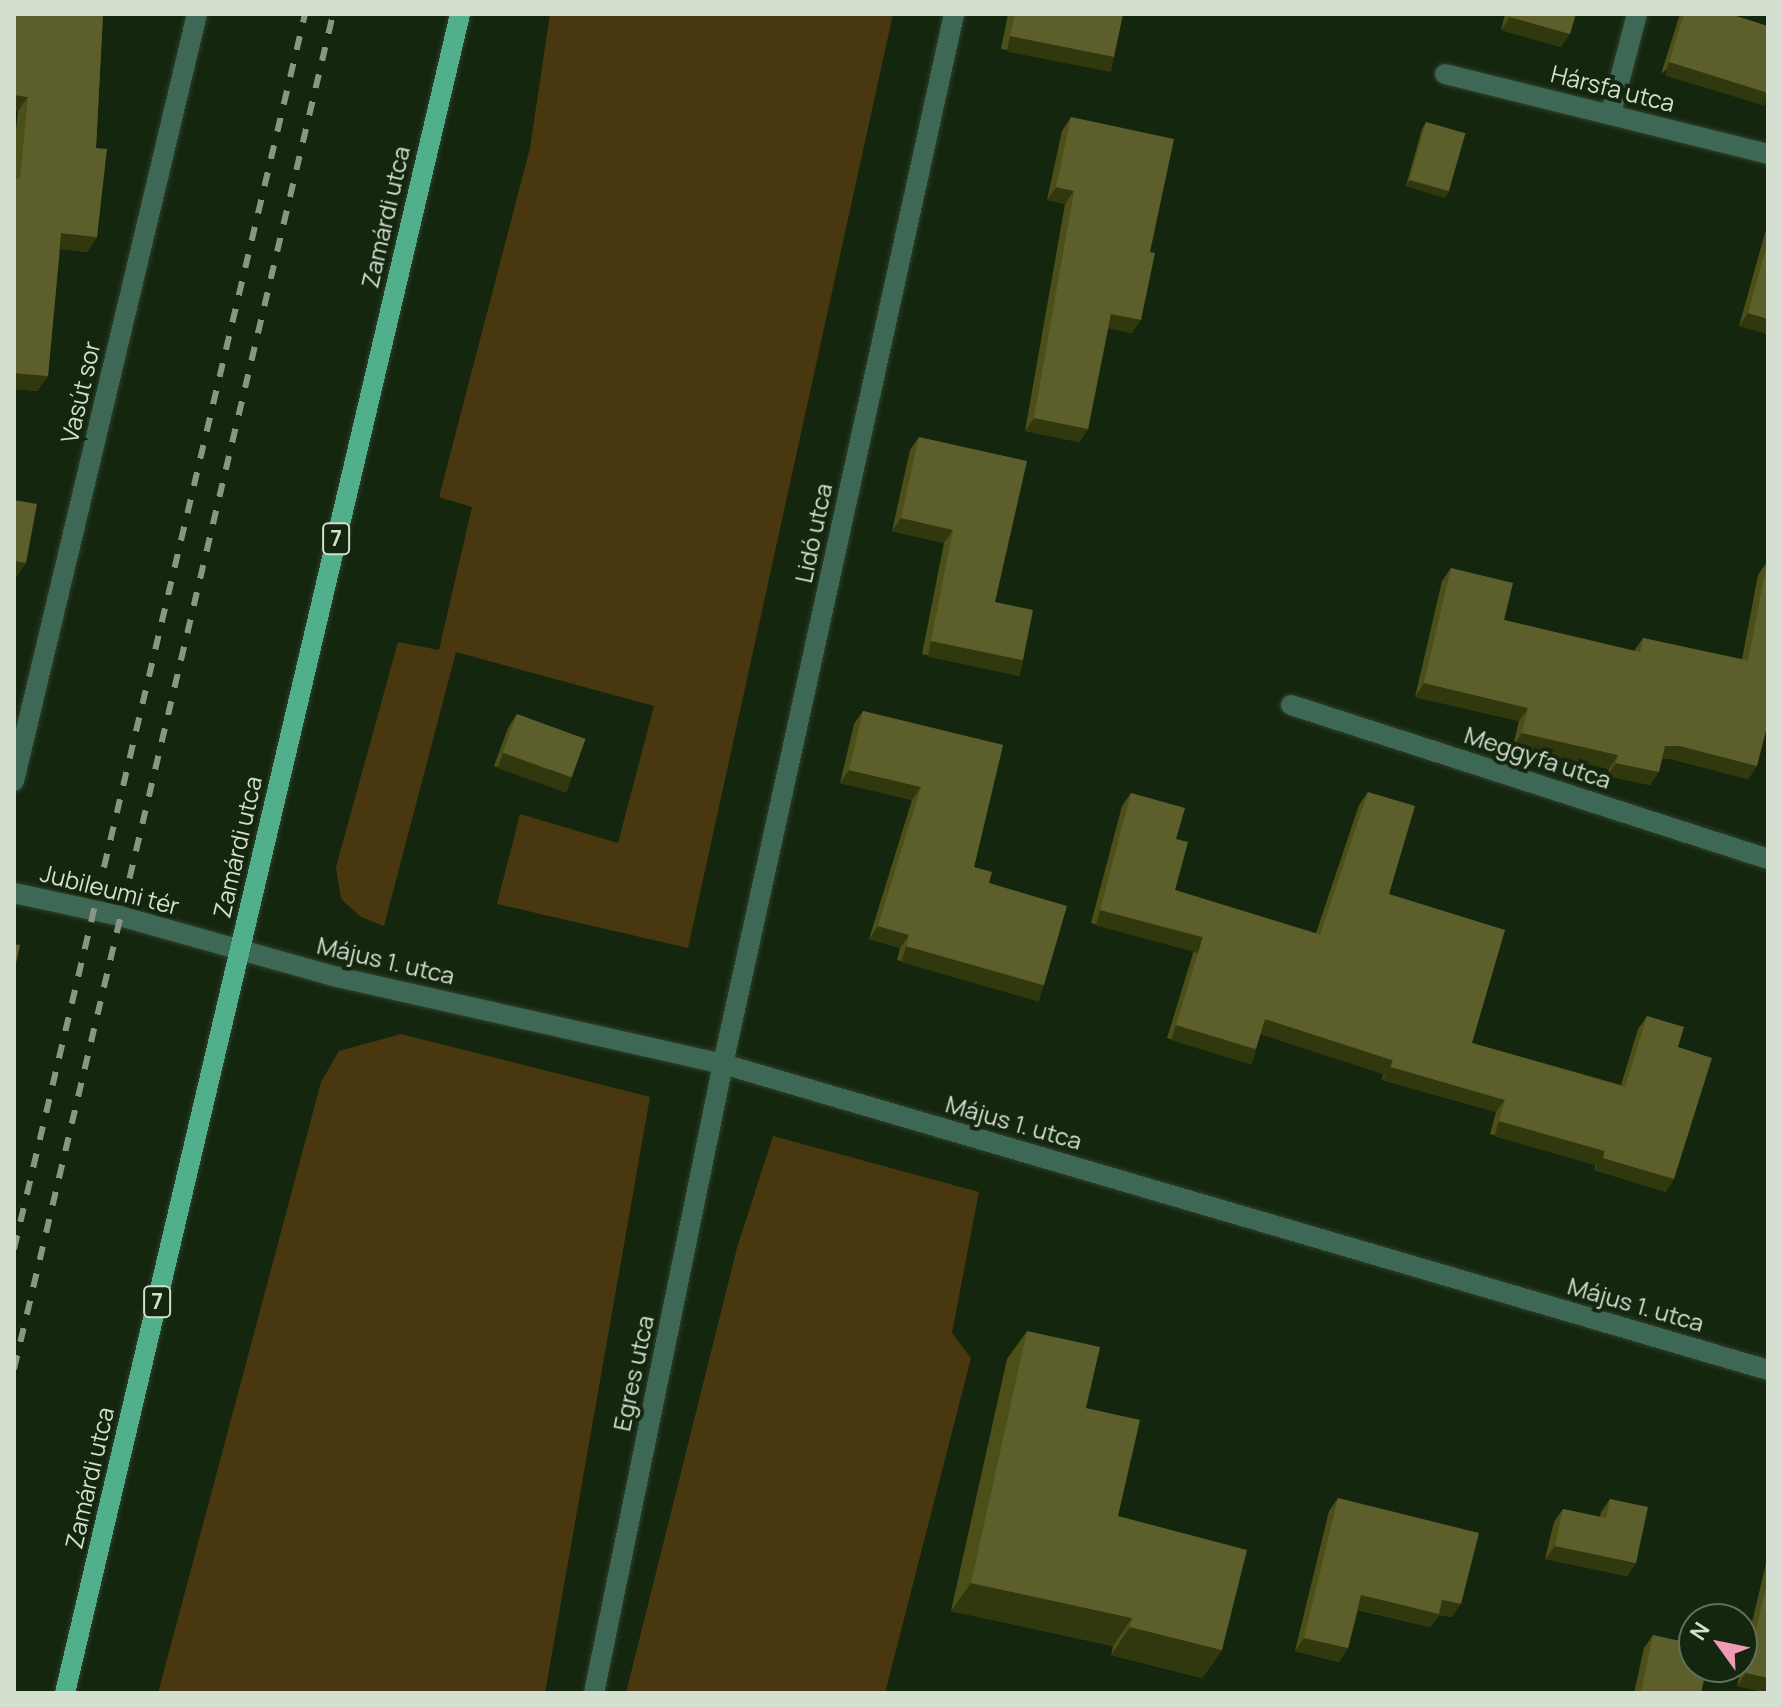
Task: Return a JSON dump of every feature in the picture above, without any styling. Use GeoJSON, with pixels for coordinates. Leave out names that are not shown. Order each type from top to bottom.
{"type":"FeatureCollection","features":[{"type":"Feature","properties":{"kind":"main road","name":"Zamárdi utca"},"geometry":{"type":"LineString","coordinates":[[65,1693],[460,14]]}},
{"type":"Feature","properties":{"kind":"street","name":"Vasút sor"},"geometry":{"type":"LineString","coordinates":[[14,781],[197,14]]}},
{"type":"Feature","properties":{"kind":"street","name":"Lidó utca"},"geometry":{"type":"LineString","coordinates":[[723,1064],[954,14]]}},
{"type":"Feature","properties":{"kind":"street"},"geometry":{"type":"LineString","coordinates":[[1611,113],[1637,14]]}},
{"type":"Feature","properties":{"kind":"street","name":"Hársfa utca"},"geometry":{"type":"LineString","coordinates":[[1445,74],[1768,154]]}},
{"type":"Feature","properties":{"kind":"street","name":"Meggyfa utca"},"geometry":{"type":"LineString","coordinates":[[1291,705],[1768,859]]}},
{"type":"Feature","properties":{"kind":"street","name":"Jubileumi tér"},"geometry":{"type":"LineString","coordinates":[[14,893],[239,950]]}},
{"type":"Feature","properties":{"kind":"street","name":"Május 1. utca"},"geometry":{"type":"LineString","coordinates":[[239,950],[723,1064],[1768,1370]]}},
{"type":"Feature","properties":{"kind":"street","name":"Egres utca"},"geometry":{"type":"LineString","coordinates":[[594,1693],[723,1064]]}},
{"type":"Feature","properties":{"kind":"shaded area"},"geometry":{"type":"Polygon","coordinates":[[[550,14],[893,14],[688,948],[497,904],[520,814],[618,843],[654,706],[456,652],[384,926],[361,917],[341,899],[336,867],[398,642],[439,650],[472,507],[439,497],[530,148],[550,14]]]}},
{"type":"Feature","properties":{"kind":"shaded area"},"geometry":{"type":"Polygon","coordinates":[[[401,1034],[650,1097],[545,1693],[158,1693],[321,1082],[339,1051],[401,1034]]]}},
{"type":"Feature","properties":{"kind":"shaded area"},"geometry":{"type":"Polygon","coordinates":[[[773,1136],[979,1192],[952,1333],[971,1358],[885,1693],[626,1693],[737,1248],[773,1136]]]}},
{"type":"Feature","properties":{"kind":"building"},"geometry":{"type":"Polygon","coordinates":[[[14,14],[103,14],[96,148],[107,149],[97,237],[61,233],[48,376],[14,373],[14,178],[20,179],[28,97],[14,95],[14,14]]]}},
{"type":"Feature","properties":{"kind":"building"},"geometry":{"type":"Polygon","coordinates":[[[1015,14],[1123,14],[1114,57],[1010,36],[1015,14]]]}},
{"type":"Feature","properties":{"kind":"building"},"geometry":{"type":"Polygon","coordinates":[[[1510,14],[1576,14],[1570,34],[1510,17],[1510,14]]]}},
{"type":"Feature","properties":{"kind":"building"},"geometry":{"type":"Polygon","coordinates":[[[1684,14],[1730,14],[1768,26],[1768,93],[1669,62],[1684,14]]]}},
{"type":"Feature","properties":{"kind":"building"},"geometry":{"type":"Polygon","coordinates":[[[1071,117],[1174,139],[1150,252],[1155,253],[1141,320],[1111,314],[1088,429],[1034,418],[1074,191],[1056,187],[1071,117]]]}},
{"type":"Feature","properties":{"kind":"building"},"geometry":{"type":"Polygon","coordinates":[[[1426,122],[1465,133],[1449,191],[1409,180],[1426,122]]]}},
{"type":"Feature","properties":{"kind":"building"},"geometry":{"type":"Polygon","coordinates":[[[1768,241],[1768,319],[1748,313],[1768,241]]]}},
{"type":"Feature","properties":{"kind":"building"},"geometry":{"type":"Polygon","coordinates":[[[919,437],[1027,461],[995,602],[1033,610],[1023,660],[931,641],[953,530],[901,518],[919,437]]]}},
{"type":"Feature","properties":{"kind":"building"},"geometry":{"type":"Polygon","coordinates":[[[14,500],[37,504],[26,563],[14,561],[14,500]]]}},
{"type":"Feature","properties":{"kind":"building"},"geometry":{"type":"Polygon","coordinates":[[[1767,562],[1768,723],[1757,766],[1680,746],[1665,746],[1659,772],[1616,763],[1618,755],[1522,733],[1528,708],[1424,683],[1451,568],[1513,583],[1504,620],[1640,652],[1643,638],[1748,661],[1767,562]]]}},
{"type":"Feature","properties":{"kind":"building"},"geometry":{"type":"Polygon","coordinates":[[[863,711],[1003,745],[974,867],[992,872],[989,883],[1067,906],[1044,985],[906,946],[909,935],[878,926],[921,787],[849,770],[863,711]]]}},
{"type":"Feature","properties":{"kind":"building"},"geometry":{"type":"Polygon","coordinates":[[[517,714],[586,739],[572,777],[503,753],[517,714]]]}},
{"type":"Feature","properties":{"kind":"building"},"geometry":{"type":"Polygon","coordinates":[[[1368,792],[1415,806],[1389,894],[1505,930],[1472,1043],[1625,1087],[1647,1016],[1684,1027],[1678,1047],[1712,1058],[1674,1179],[1603,1158],[1605,1151],[1499,1121],[1505,1100],[1391,1067],[1393,1060],[1265,1019],[1256,1049],[1176,1025],[1203,937],[1100,910],[1131,793],[1185,808],[1176,839],[1188,842],[1175,890],[1320,935],[1368,792]]]}},
{"type":"Feature","properties":{"kind":"building"},"geometry":{"type":"Polygon","coordinates":[[[14,944],[20,945],[14,972],[14,944]]]}},
{"type":"Feature","properties":{"kind":"building"},"geometry":{"type":"Polygon","coordinates":[[[1027,1331],[1100,1347],[1086,1408],[1140,1420],[1118,1516],[1247,1550],[1222,1650],[1130,1627],[1132,1618],[971,1583],[1027,1331]]]}},
{"type":"Feature","properties":{"kind":"building"},"geometry":{"type":"Polygon","coordinates":[[[1338,1498],[1479,1533],[1461,1604],[1442,1600],[1439,1614],[1361,1595],[1348,1648],[1304,1638],[1338,1498]]]}},
{"type":"Feature","properties":{"kind":"building"},"geometry":{"type":"Polygon","coordinates":[[[1610,1499],[1648,1507],[1636,1563],[1555,1546],[1563,1509],[1606,1518],[1610,1499]]]}},
{"type":"Feature","properties":{"kind":"building"},"geometry":{"type":"Polygon","coordinates":[[[1768,1578],[1768,1678],[1758,1676],[1758,1621],[1768,1578]]]}},
{"type":"Feature","properties":{"kind":"building"},"geometry":{"type":"Polygon","coordinates":[[[1653,1635],[1678,1640],[1678,1683],[1703,1683],[1701,1693],[1641,1693],[1653,1635]]]}},
{"type":"Feature","properties":{"kind":"railway"},"geometry":{"type":"LineString","coordinates":[[14,1249],[305,14]]}},
{"type":"Feature","properties":{"kind":"railway"},"geometry":{"type":"LineString","coordinates":[[14,1369],[333,14]]}}]}
